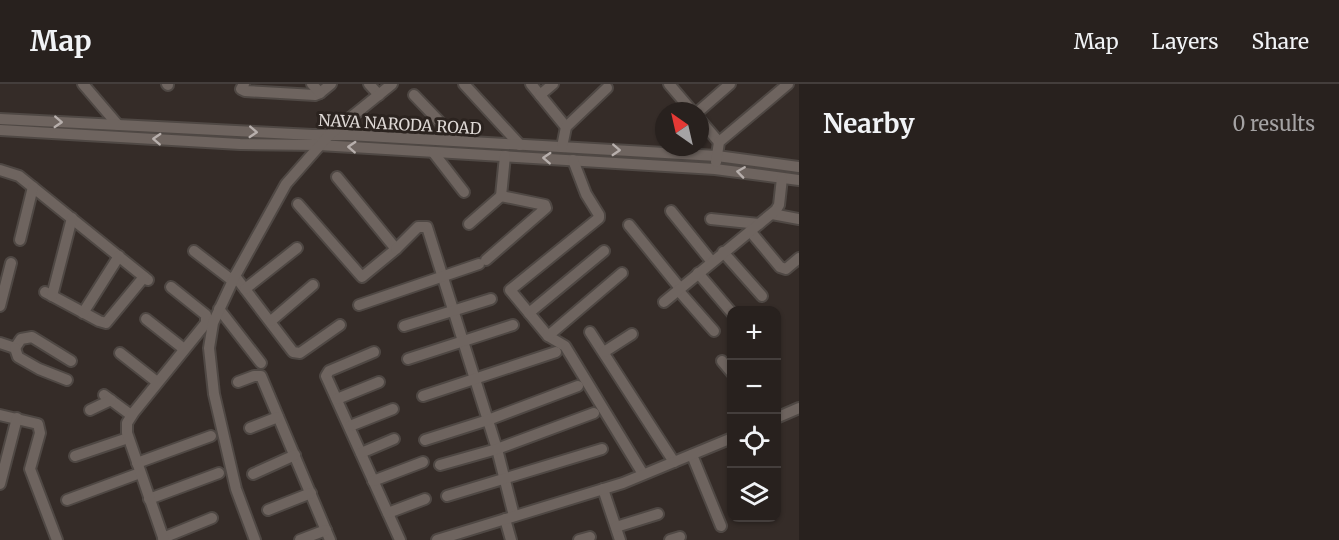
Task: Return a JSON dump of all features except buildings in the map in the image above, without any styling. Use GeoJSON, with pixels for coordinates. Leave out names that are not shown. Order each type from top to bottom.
{"type":"FeatureCollection","features":[{"type":"Feature","properties":{"kind":"street"},"geometry":{"type":"LineString","coordinates":[[83,84],[118,125]]}},
{"type":"Feature","properties":{"kind":"street"},"geometry":{"type":"LineString","coordinates":[[244,84],[241,89],[244,91],[315,95],[331,84]]}},
{"type":"Feature","properties":{"kind":"street"},"geometry":{"type":"LineString","coordinates":[[312,84],[320,93]]}},
{"type":"Feature","properties":{"kind":"street"},"geometry":{"type":"LineString","coordinates":[[369,84],[379,95]]}},
{"type":"Feature","properties":{"kind":"street"},"geometry":{"type":"LineString","coordinates":[[255,540],[236,489],[214,394],[209,348],[213,323],[234,279],[286,184],[329,135],[392,84]]}},
{"type":"Feature","properties":{"kind":"street"},"geometry":{"type":"LineString","coordinates":[[464,84],[520,145]]}},
{"type":"Feature","properties":{"kind":"street"},"geometry":{"type":"LineString","coordinates":[[531,84],[566,127]]}},
{"type":"Feature","properties":{"kind":"street"},"geometry":{"type":"LineString","coordinates":[[540,95],[553,84]]}},
{"type":"Feature","properties":{"kind":"street"},"geometry":{"type":"LineString","coordinates":[[669,84],[684,102]]}},
{"type":"Feature","properties":{"kind":"street"},"geometry":{"type":"LineString","coordinates":[[709,102],[730,84]]}},
{"type":"Feature","properties":{"kind":"street"},"geometry":{"type":"LineString","coordinates":[[715,169],[719,142],[788,84]]}},
{"type":"Feature","properties":{"kind":"street"},"geometry":{"type":"LineString","coordinates":[[562,147],[566,127],[608,88]]}},
{"type":"Feature","properties":{"kind":"street"},"geometry":{"type":"LineString","coordinates":[[414,95],[458,141]]}},
{"type":"Feature","properties":{"kind":"street","name":"NAVA NARODA ROAD"},"geometry":{"type":"LineString","coordinates":[[0,119],[717,156],[799,167]]}},
{"type":"Feature","properties":{"kind":"street"},"geometry":{"type":"LineString","coordinates":[[0,130],[573,160],[715,169],[799,180]]}},
{"type":"Feature","properties":{"kind":"street"},"geometry":{"type":"LineString","coordinates":[[709,130],[719,142]]}},
{"type":"Feature","properties":{"kind":"street"},"geometry":{"type":"LineString","coordinates":[[433,152],[464,192]]}},
{"type":"Feature","properties":{"kind":"street"},"geometry":{"type":"LineString","coordinates":[[469,224],[501,196],[505,156]]}},
{"type":"Feature","properties":{"kind":"street"},"geometry":{"type":"LineString","coordinates":[[573,160],[586,194],[599,218],[510,290],[548,336],[565,346],[644,474]]}},
{"type":"Feature","properties":{"kind":"street"},"geometry":{"type":"LineString","coordinates":[[0,170],[19,176],[33,188],[72,218],[119,256],[146,279],[109,321],[103,323],[49,294],[72,218]]}},
{"type":"Feature","properties":{"kind":"street"},"geometry":{"type":"LineString","coordinates":[[337,177],[396,249]]}},
{"type":"Feature","properties":{"kind":"street"},"geometry":{"type":"LineString","coordinates":[[664,302],[772,214],[779,204],[782,178]]}},
{"type":"Feature","properties":{"kind":"street"},"geometry":{"type":"LineString","coordinates":[[20,240],[33,188]]}},
{"type":"Feature","properties":{"kind":"street"},"geometry":{"type":"LineString","coordinates":[[359,305],[483,262],[546,208],[545,205],[501,196]]}},
{"type":"Feature","properties":{"kind":"street"},"geometry":{"type":"LineString","coordinates":[[298,204],[362,278],[418,227],[427,227],[505,480],[511,540]]}},
{"type":"Feature","properties":{"kind":"street"},"geometry":{"type":"LineString","coordinates":[[670,212],[712,262]]}},
{"type":"Feature","properties":{"kind":"street"},"geometry":{"type":"LineString","coordinates":[[772,214],[799,219]]}},
{"type":"Feature","properties":{"kind":"street"},"geometry":{"type":"LineString","coordinates":[[711,219],[755,227],[780,267],[786,270],[799,258]]}},
{"type":"Feature","properties":{"kind":"street"},"geometry":{"type":"LineString","coordinates":[[629,225],[714,331]]}},
{"type":"Feature","properties":{"kind":"street"},"geometry":{"type":"LineString","coordinates":[[245,288],[297,248]]}},
{"type":"Feature","properties":{"kind":"street"},"geometry":{"type":"LineString","coordinates":[[529,313],[604,250]]}},
{"type":"Feature","properties":{"kind":"street"},"geometry":{"type":"LineString","coordinates":[[194,251],[245,288],[293,352],[300,353],[340,325]]}},
{"type":"Feature","properties":{"kind":"street"},"geometry":{"type":"LineString","coordinates":[[723,252],[762,296]]}},
{"type":"Feature","properties":{"kind":"street"},"geometry":{"type":"LineString","coordinates":[[83,313],[119,256]]}},
{"type":"Feature","properties":{"kind":"street"},"geometry":{"type":"LineString","coordinates":[[0,306],[11,263]]}},
{"type":"Feature","properties":{"kind":"street"},"geometry":{"type":"LineString","coordinates":[[548,336],[621,273]]}},
{"type":"Feature","properties":{"kind":"street"},"geometry":{"type":"LineString","coordinates":[[698,273],[727,307]]}},
{"type":"Feature","properties":{"kind":"street"},"geometry":{"type":"LineString","coordinates":[[271,321],[313,285]]}},
{"type":"Feature","properties":{"kind":"street"},"geometry":{"type":"LineString","coordinates":[[171,287],[206,315],[206,323],[131,415],[127,423],[128,438],[163,539],[212,518]]}},
{"type":"Feature","properties":{"kind":"street"},"geometry":{"type":"LineString","coordinates":[[404,326],[491,298]]}},
{"type":"Feature","properties":{"kind":"street"},"geometry":{"type":"LineString","coordinates":[[219,309],[261,363]]}},
{"type":"Feature","properties":{"kind":"street"},"geometry":{"type":"LineString","coordinates":[[146,320],[184,349]]}},
{"type":"Feature","properties":{"kind":"street"},"geometry":{"type":"LineString","coordinates":[[408,359],[513,325]]}},
{"type":"Feature","properties":{"kind":"street"},"geometry":{"type":"LineString","coordinates":[[590,332],[674,462]]}},
{"type":"Feature","properties":{"kind":"street"},"geometry":{"type":"LineString","coordinates":[[604,352],[632,334]]}},
{"type":"Feature","properties":{"kind":"street"},"geometry":{"type":"LineString","coordinates":[[15,348],[21,339],[32,338],[71,361]]}},
{"type":"Feature","properties":{"kind":"street"},"geometry":{"type":"LineString","coordinates":[[0,343],[15,348]]}},
{"type":"Feature","properties":{"kind":"street"},"geometry":{"type":"LineString","coordinates":[[15,348],[18,357],[39,369],[67,380]]}},
{"type":"Feature","properties":{"kind":"street"},"geometry":{"type":"LineString","coordinates":[[374,352],[327,372],[326,376],[399,540]]}},
{"type":"Feature","properties":{"kind":"street"},"geometry":{"type":"LineString","coordinates":[[423,396],[556,352]]}},
{"type":"Feature","properties":{"kind":"street"},"geometry":{"type":"LineString","coordinates":[[120,353],[157,382]]}},
{"type":"Feature","properties":{"kind":"street"},"geometry":{"type":"LineString","coordinates":[[723,362],[727,367]]}},
{"type":"Feature","properties":{"kind":"street"},"geometry":{"type":"LineString","coordinates":[[238,382],[261,376],[328,535],[300,540]]}},
{"type":"Feature","properties":{"kind":"street"},"geometry":{"type":"LineString","coordinates":[[337,399],[379,382]]}},
{"type":"Feature","properties":{"kind":"street"},"geometry":{"type":"LineString","coordinates":[[425,440],[488,420],[578,386]]}},
{"type":"Feature","properties":{"kind":"street"},"geometry":{"type":"LineString","coordinates":[[90,410],[108,397],[131,415]]}},
{"type":"Feature","properties":{"kind":"street"},"geometry":{"type":"LineString","coordinates":[[781,416],[799,408]]}},
{"type":"Feature","properties":{"kind":"street"},"geometry":{"type":"LineString","coordinates":[[350,426],[393,409]]}},
{"type":"Feature","properties":{"kind":"street"},"geometry":{"type":"LineString","coordinates":[[440,465],[496,449],[594,413]]}},
{"type":"Feature","properties":{"kind":"street"},"geometry":{"type":"LineString","coordinates":[[0,415],[38,424],[40,433],[30,469],[57,540]]}},
{"type":"Feature","properties":{"kind":"street"},"geometry":{"type":"LineString","coordinates":[[250,428],[278,417]]}},
{"type":"Feature","properties":{"kind":"street"},"geometry":{"type":"LineString","coordinates":[[0,484],[3,461],[17,418]]}},
{"type":"Feature","properties":{"kind":"street"},"geometry":{"type":"LineString","coordinates":[[67,500],[211,436]]}},
{"type":"Feature","properties":{"kind":"street"},"geometry":{"type":"LineString","coordinates":[[75,456],[128,438]]}},
{"type":"Feature","properties":{"kind":"street"},"geometry":{"type":"LineString","coordinates":[[361,453],[394,439]]}},
{"type":"Feature","properties":{"kind":"street"},"geometry":{"type":"LineString","coordinates":[[438,540],[603,489],[727,440]]}},
{"type":"Feature","properties":{"kind":"street"},"geometry":{"type":"LineString","coordinates":[[447,496],[602,449]]}},
{"type":"Feature","properties":{"kind":"street"},"geometry":{"type":"LineString","coordinates":[[253,474],[295,455]]}},
{"type":"Feature","properties":{"kind":"street"},"geometry":{"type":"LineString","coordinates":[[692,455],[721,526]]}},
{"type":"Feature","properties":{"kind":"street"},"geometry":{"type":"LineString","coordinates":[[373,481],[423,462]]}},
{"type":"Feature","properties":{"kind":"street"},"geometry":{"type":"LineString","coordinates":[[149,499],[219,473]]}},
{"type":"Feature","properties":{"kind":"street"},"geometry":{"type":"LineString","coordinates":[[603,489],[620,540]]}},
{"type":"Feature","properties":{"kind":"street"},"geometry":{"type":"LineString","coordinates":[[268,510],[311,493]]}},
{"type":"Feature","properties":{"kind":"street"},"geometry":{"type":"LineString","coordinates":[[388,513],[426,499]]}},
{"type":"Feature","properties":{"kind":"street"},"geometry":{"type":"LineString","coordinates":[[616,527],[658,514]]}}]}
